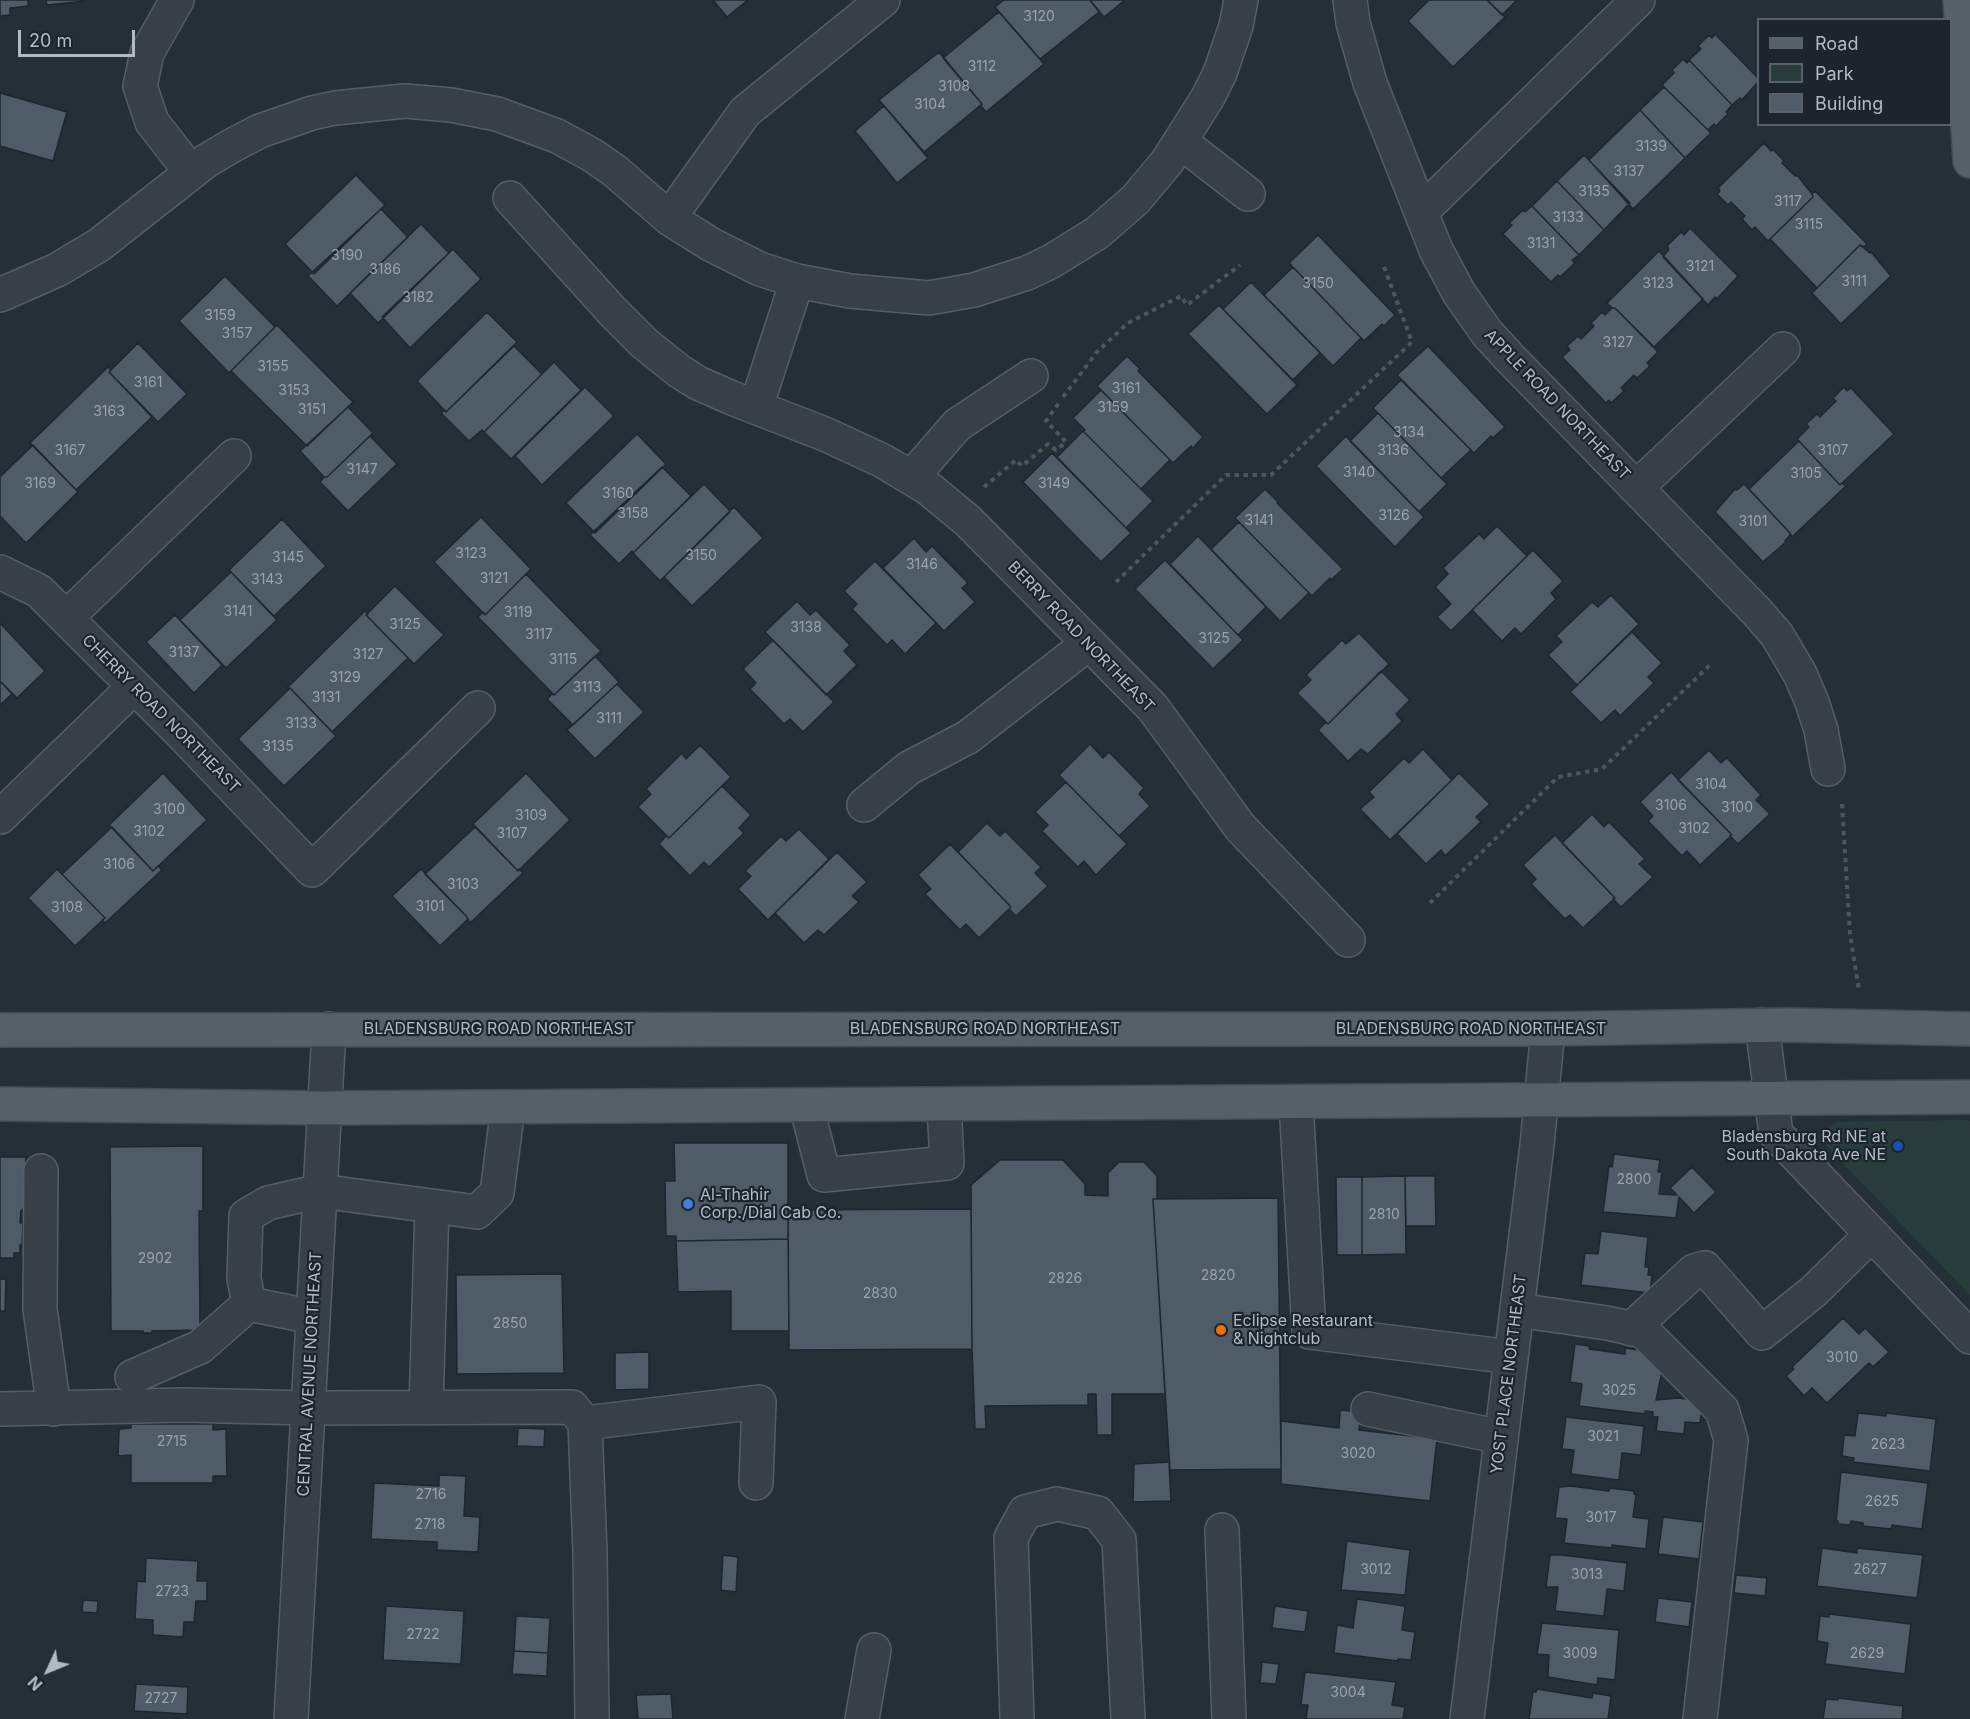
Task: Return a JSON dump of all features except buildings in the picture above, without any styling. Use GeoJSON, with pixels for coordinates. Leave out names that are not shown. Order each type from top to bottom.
{"type":"FeatureCollection","features":[{"type":"Feature","properties":{"kind":"main road"},"geometry":{"type":"LineString","coordinates":[[1960,0],[1966,41],[1970,161]]}},
{"type":"Feature","properties":{"kind":"main road","name":"BLADENSBURG ROAD NORTHEAST"},"geometry":{"type":"LineString","coordinates":[[0,1030],[1548,1029],[1762,1025],[1970,1029]]}},
{"type":"Feature","properties":{"kind":"main road"},"geometry":{"type":"LineString","coordinates":[[0,1104],[325,1108],[1970,1097]]}},
{"type":"Feature","properties":{"kind":"street"},"geometry":{"type":"LineString","coordinates":[[177,0],[147,53],[140,86],[152,122],[191,172]]}},
{"type":"Feature","properties":{"kind":"street"},"geometry":{"type":"LineString","coordinates":[[669,218],[746,112],[883,0]]}},
{"type":"Feature","properties":{"kind":"street"},"geometry":{"type":"LineString","coordinates":[[0,295],[57,270],[99,245],[139,216],[191,172],[232,145],[260,131],[312,113],[358,104],[428,102],[497,114],[557,136],[592,155],[615,171],[669,218],[729,254],[760,269],[797,281],[850,291],[928,298],[974,290],[1027,273],[1073,248],[1117,217],[1152,182],[1181,142],[1220,73],[1236,26],[1241,0]]}},
{"type":"Feature","properties":{"kind":"street","name":"APPLE ROAD NORTHEAST"},"geometry":{"type":"LineString","coordinates":[[1350,0],[1353,23],[1370,83],[1436,250],[1451,279],[1487,333],[1777,635],[1800,674],[1812,702],[1835,781]]}},
{"type":"Feature","properties":{"kind":"street"},"geometry":{"type":"LineString","coordinates":[[1421,212],[1638,0]]}},
{"type":"Feature","properties":{"kind":"street"},"geometry":{"type":"LineString","coordinates":[[1181,142],[1248,194]]}},
{"type":"Feature","properties":{"kind":"street","name":"BERRY ROAD NORTHEAST"},"geometry":{"type":"LineString","coordinates":[[510,198],[613,312],[661,358],[698,383],[827,435],[883,461],[928,488],[968,521],[1153,708],[1227,811],[1254,844],[1348,940]]}},
{"type":"Feature","properties":{"kind":"street"},"geometry":{"type":"LineString","coordinates":[[756,407],[797,281]]}},
{"type":"Feature","properties":{"kind":"street"},"geometry":{"type":"LineString","coordinates":[[1636,488],[1783,349]]}},
{"type":"Feature","properties":{"kind":"street"},"geometry":{"type":"LineString","coordinates":[[911,478],[957,424],[1031,376]]}},
{"type":"Feature","properties":{"kind":"street"},"geometry":{"type":"LineString","coordinates":[[66,618],[234,456]]}},
{"type":"Feature","properties":{"kind":"street","name":"CHERRY ROAD NORTHEAST"},"geometry":{"type":"LineString","coordinates":[[0,573],[39,591],[312,870],[478,708]]}},
{"type":"Feature","properties":{"kind":"street"},"geometry":{"type":"LineString","coordinates":[[864,805],[909,768],[968,737],[1089,643]]}},
{"type":"Feature","properties":{"kind":"street"},"geometry":{"type":"LineString","coordinates":[[0,817],[134,687]]}},
{"type":"Feature","properties":{"kind":"street"},"geometry":{"type":"LineString","coordinates":[[1762,1025],[1776,1134],[1970,1337]]}},
{"type":"Feature","properties":{"kind":"street","name":"CENTRAL AVENUE NORTHEAST"},"geometry":{"type":"LineString","coordinates":[[291,1719],[329,1029]]}},
{"type":"Feature","properties":{"kind":"street","name":"YOST PLACE NORTHEAST"},"geometry":{"type":"LineString","coordinates":[[1467,1719],[1517,1310],[1548,1029]]}},
{"type":"Feature","properties":{"kind":"street"},"geometry":{"type":"LineString","coordinates":[[1296,1102],[1309,1332],[1511,1357]]}},
{"type":"Feature","properties":{"kind":"street"},"geometry":{"type":"LineString","coordinates":[[806,1105],[824,1175],[947,1163],[944,1104]]}},
{"type":"Feature","properties":{"kind":"street"},"geometry":{"type":"LineString","coordinates":[[249,1304],[244,1278],[246,1216],[268,1203],[320,1191],[477,1212],[497,1193],[508,1107]]}},
{"type":"Feature","properties":{"kind":"street"},"geometry":{"type":"LineString","coordinates":[[41,1171],[40,1309],[54,1409]]}},
{"type":"Feature","properties":{"kind":"street"},"geometry":{"type":"LineString","coordinates":[[426,1408],[432,1206]]}},
{"type":"Feature","properties":{"kind":"street"},"geometry":{"type":"LineString","coordinates":[[1631,1329],[1694,1271],[1705,1268],[1762,1333],[1814,1291],[1872,1234]]}},
{"type":"Feature","properties":{"kind":"street"},"geometry":{"type":"LineString","coordinates":[[249,1304],[313,1317]]}},
{"type":"Feature","properties":{"kind":"street"},"geometry":{"type":"LineString","coordinates":[[132,1377],[200,1347],[249,1304]]}},
{"type":"Feature","properties":{"kind":"street"},"geometry":{"type":"LineString","coordinates":[[1517,1310],[1643,1331],[1722,1410],[1731,1440],[1700,1719]]}},
{"type":"Feature","properties":{"kind":"street"},"geometry":{"type":"LineString","coordinates":[[585,1423],[759,1402],[756,1482]]}},
{"type":"Feature","properties":{"kind":"street"},"geometry":{"type":"LineString","coordinates":[[0,1409],[184,1405],[308,1408],[572,1407],[585,1423],[590,1553],[592,1719]]}},
{"type":"Feature","properties":{"kind":"street"},"geometry":{"type":"LineString","coordinates":[[1368,1409],[1501,1437]]}},
{"type":"Feature","properties":{"kind":"street"},"geometry":{"type":"LineString","coordinates":[[1017,1719],[1011,1538],[1025,1512],[1057,1504],[1098,1513],[1119,1540],[1128,1719]]}},
{"type":"Feature","properties":{"kind":"street"},"geometry":{"type":"LineString","coordinates":[[1222,1530],[1229,1719]]}},
{"type":"Feature","properties":{"kind":"street"},"geometry":{"type":"LineString","coordinates":[[862,1719],[874,1650]]}},
{"type":"Feature","properties":{"kind":"path"},"geometry":{"type":"LineString","coordinates":[[1116,582],[1226,475],[1271,475],[1412,342],[1383,264]]}},
{"type":"Feature","properties":{"kind":"path"},"geometry":{"type":"LineString","coordinates":[[984,487],[1016,460],[1022,466],[1048,444],[1056,450],[1066,442],[1046,421],[1097,352],[1128,322],[1181,296],[1187,305],[1240,265]]}},
{"type":"Feature","properties":{"kind":"path"},"geometry":{"type":"LineString","coordinates":[[1430,903],[1558,777],[1602,769],[1712,663]]}},
{"type":"Feature","properties":{"kind":"path"},"geometry":{"type":"LineString","coordinates":[[1835,781],[1850,934],[1859,991]]}},
{"type":"Feature","properties":{"kind":"green space"},"geometry":{"type":"Polygon","coordinates":[[[1970,1121],[1970,1295],[1827,1147],[1824,1139],[1828,1127],[1837,1122],[1970,1121]]]}},
{"type":"Feature","properties":{"kind":"place","name":"Bladensburg Rd NE at South Dakota Ave NE"},"geometry":{"type":"Point","coordinates":[1898,1146]}},
{"type":"Feature","properties":{"kind":"place","name":"Al-Thahir Corp./Dial Cab Co."},"geometry":{"type":"Point","coordinates":[688,1204]}},
{"type":"Feature","properties":{"kind":"place","name":"Eclipse Restaurant & Nightclub"},"geometry":{"type":"Point","coordinates":[1221,1330]}}]}
